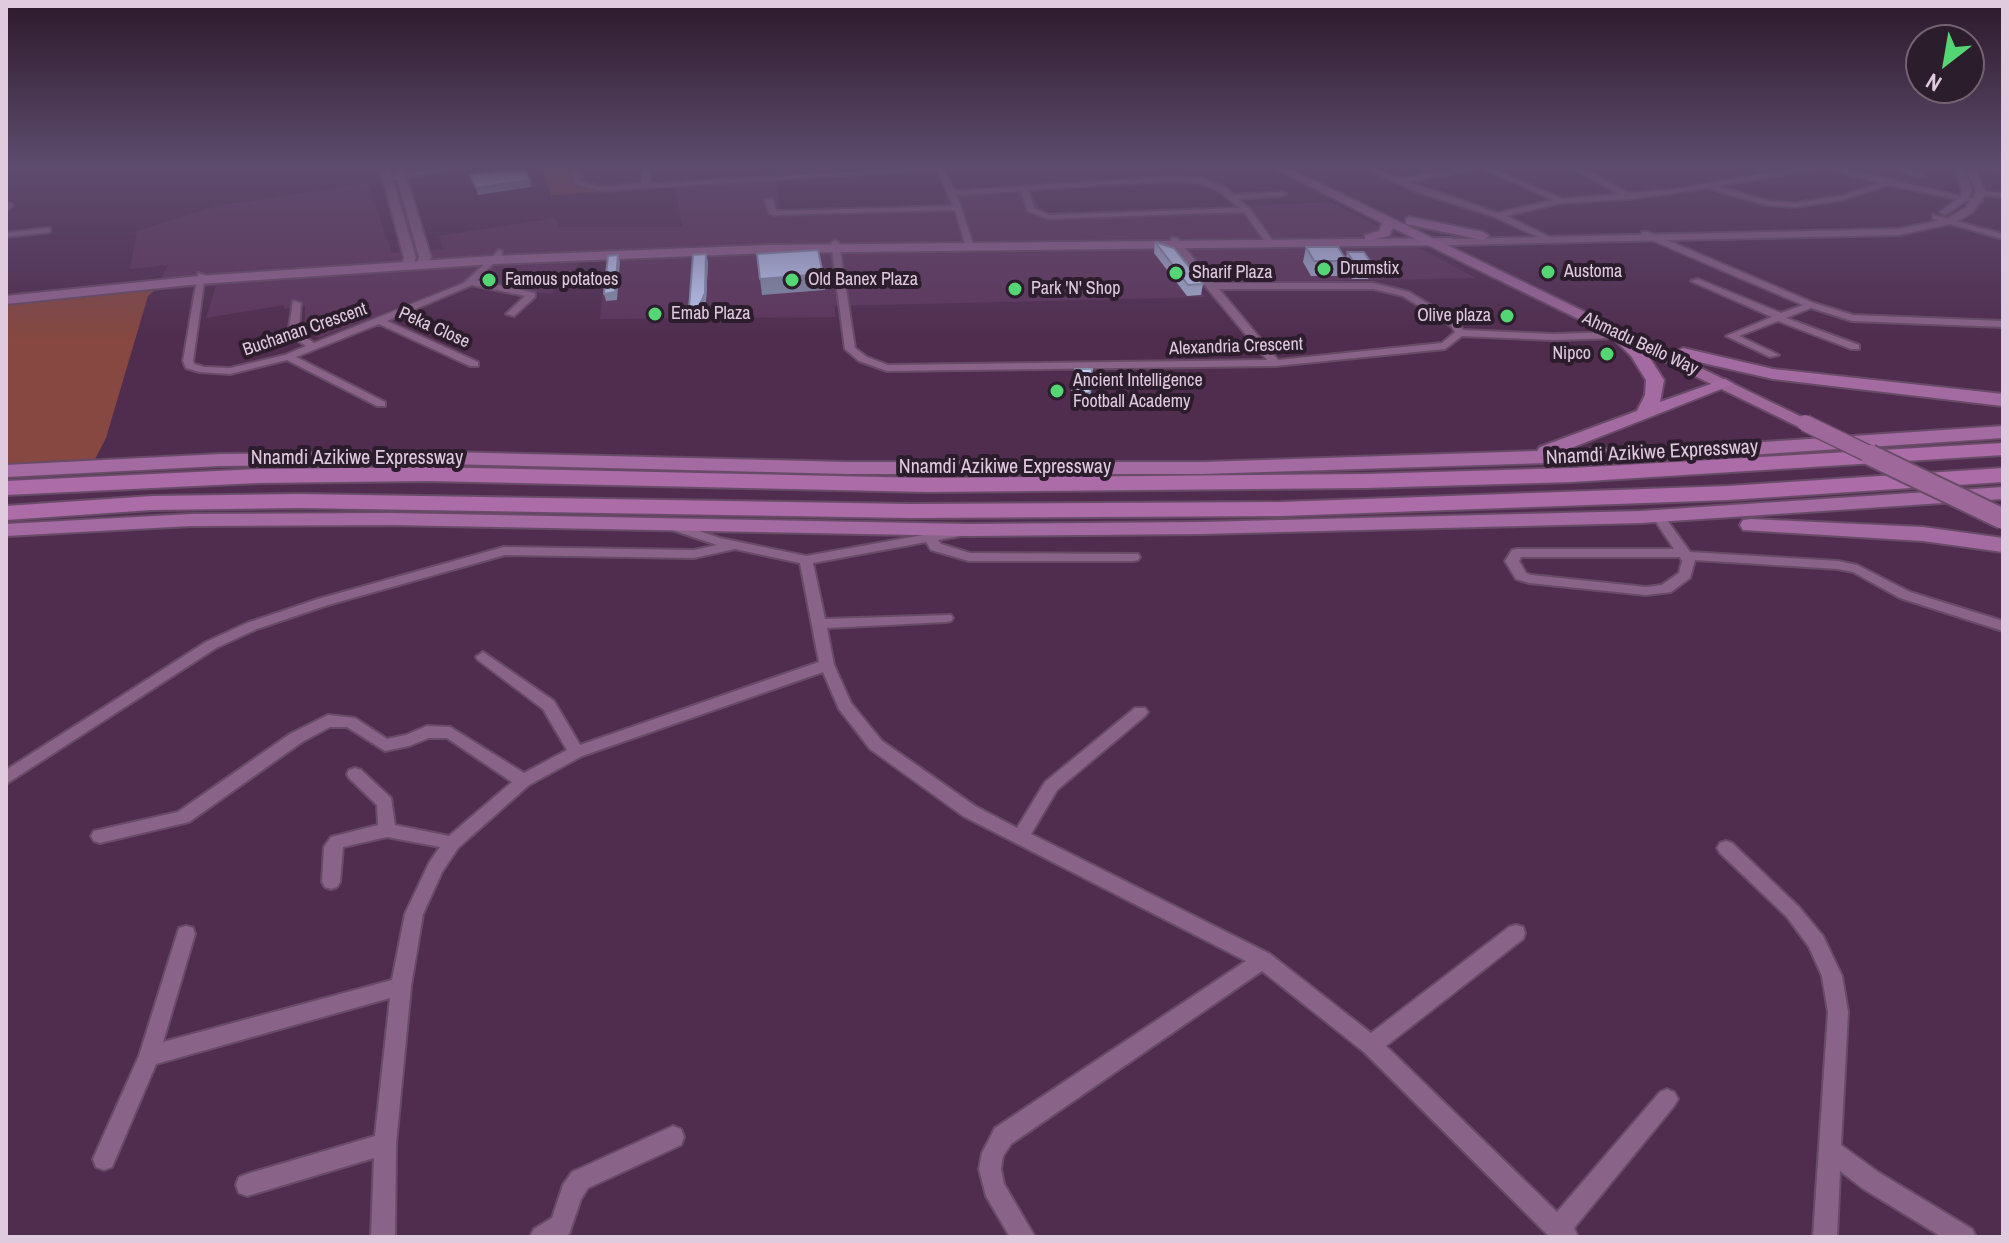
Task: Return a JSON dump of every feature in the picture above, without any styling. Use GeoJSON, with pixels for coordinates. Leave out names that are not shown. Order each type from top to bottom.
{"type":"FeatureCollection","features":[{"type":"Feature","properties":{"kind":"highway"},"geometry":{"type":"LineString","coordinates":[[1618,335],[1638,353],[1655,380],[1654,395],[1646,411]]}},
{"type":"Feature","properties":{"kind":"highway"},"geometry":{"type":"LineString","coordinates":[[1683,353],[1773,374],[2003,400]]}},
{"type":"Feature","properties":{"kind":"highway"},"geometry":{"type":"LineString","coordinates":[[1523,459],[1731,382],[1773,374]]}},
{"type":"Feature","properties":{"kind":"highway","name":"Nnamdi Azikiwe Expressway"},"geometry":{"type":"LineString","coordinates":[[6,471],[220,460],[418,458],[848,468],[1202,468],[1523,459],[2003,432]]}},
{"type":"Feature","properties":{"kind":"highway","name":"Nnamdi Azikiwe Expressway"},"geometry":{"type":"LineString","coordinates":[[6,488],[258,476],[428,474],[1077,485],[1572,475],[2003,449]]}},
{"type":"Feature","properties":{"kind":"highway"},"geometry":{"type":"LineString","coordinates":[[1077,485],[1202,468]]}},
{"type":"Feature","properties":{"kind":"highway","name":"Nnamdi Azikiwe Expressway"},"geometry":{"type":"LineString","coordinates":[[6,513],[152,503],[299,501],[910,511],[1281,509],[1713,494],[2003,475]]}},
{"type":"Feature","properties":{"kind":"highway"},"geometry":{"type":"LineString","coordinates":[[6,530],[191,520],[391,519],[969,530],[1201,528],[1651,518],[2003,493]]}},
{"type":"Feature","properties":{"kind":"highway"},"geometry":{"type":"LineString","coordinates":[[299,501],[391,519]]}},
{"type":"Feature","properties":{"kind":"highway"},"geometry":{"type":"LineString","coordinates":[[1201,528],[1281,509]]}},
{"type":"Feature","properties":{"kind":"highway"},"geometry":{"type":"LineString","coordinates":[[1651,518],[1923,534],[2003,545]]}},
{"type":"Feature","properties":{"kind":"main road"},"geometry":{"type":"LineString","coordinates":[[1370,238],[1384,233],[1388,225]]}},
{"type":"Feature","properties":{"kind":"main road","name":"Ahmadu Bello Way"},"geometry":{"type":"LineString","coordinates":[[1396,225],[1618,335],[1731,382],[2003,505]]}},
{"type":"Feature","properties":{"kind":"main road","name":"Ahmadu Bello Way"},"geometry":{"type":"LineString","coordinates":[[1415,225],[1433,241],[1494,262],[1683,353],[1731,382]]}},
{"type":"Feature","properties":{"kind":"main road"},"geometry":{"type":"LineString","coordinates":[[1427,225],[1486,239],[1485,248],[1494,262]]}},
{"type":"Feature","properties":{"kind":"main road"},"geometry":{"type":"LineString","coordinates":[[1270,241],[1370,238],[1433,241]]}},
{"type":"Feature","properties":{"kind":"main road"},"geometry":{"type":"LineString","coordinates":[[6,297],[200,277],[496,256],[835,246],[1433,241]]}},
{"type":"Feature","properties":{"kind":"main road","name":"Ahmadu Bello Way"},"geometry":{"type":"LineString","coordinates":[[1811,420],[2003,519]]}},
{"type":"Feature","properties":{"kind":"street"},"geometry":{"type":"LineString","coordinates":[[404,225],[417,260]]}},
{"type":"Feature","properties":{"kind":"street"},"geometry":{"type":"LineString","coordinates":[[410,225],[417,260]]}},
{"type":"Feature","properties":{"kind":"street"},"geometry":{"type":"LineString","coordinates":[[964,225],[970,244]]}},
{"type":"Feature","properties":{"kind":"street"},"geometry":{"type":"LineString","coordinates":[[1258,225],[1270,241]]}},
{"type":"Feature","properties":{"kind":"street"},"geometry":{"type":"LineString","coordinates":[[1518,225],[1545,238]]}},
{"type":"Feature","properties":{"kind":"street"},"geometry":{"type":"LineString","coordinates":[[1649,237],[1859,230],[1889,225]]}},
{"type":"Feature","properties":{"kind":"street"},"geometry":{"type":"LineString","coordinates":[[1433,241],[1875,234],[1927,225]]}},
{"type":"Feature","properties":{"kind":"street"},"geometry":{"type":"LineString","coordinates":[[1963,225],[2003,237]]}},
{"type":"Feature","properties":{"kind":"street"},"geometry":{"type":"LineString","coordinates":[[6,235],[47,230]]}},
{"type":"Feature","properties":{"kind":"street"},"geometry":{"type":"LineString","coordinates":[[1649,237],[1811,305],[1868,320],[2003,324]]}},
{"type":"Feature","properties":{"kind":"street"},"geometry":{"type":"LineString","coordinates":[[1176,242],[1275,363]]}},
{"type":"Feature","properties":{"kind":"street","name":"Alexandria Crescent"},"geometry":{"type":"LineString","coordinates":[[835,246],[850,349],[863,359],[887,368],[1275,363],[1445,346],[1460,333]]}},
{"type":"Feature","properties":{"kind":"street","name":"Buchanan Crescent"},"geometry":{"type":"LineString","coordinates":[[200,277],[190,366],[230,371],[288,357],[472,282],[496,256]]}},
{"type":"Feature","properties":{"kind":"street"},"geometry":{"type":"LineString","coordinates":[[1695,281],[1855,347]]}},
{"type":"Feature","properties":{"kind":"street"},"geometry":{"type":"LineString","coordinates":[[472,282],[531,293],[532,297],[511,314]]}},
{"type":"Feature","properties":{"kind":"street"},"geometry":{"type":"LineString","coordinates":[[1210,286],[1373,286],[1406,294],[1455,324],[1460,333],[1553,337],[1618,335]]}},
{"type":"Feature","properties":{"kind":"street"},"geometry":{"type":"LineString","coordinates":[[296,303],[297,336],[314,347]]}},
{"type":"Feature","properties":{"kind":"street"},"geometry":{"type":"LineString","coordinates":[[1774,355],[1731,336],[1811,305]]}},
{"type":"Feature","properties":{"kind":"street","name":"Peka Close"},"geometry":{"type":"LineString","coordinates":[[380,321],[474,364]]}},
{"type":"Feature","properties":{"kind":"street"},"geometry":{"type":"LineString","coordinates":[[288,357],[381,404]]}},
{"type":"Feature","properties":{"kind":"street"},"geometry":{"type":"LineString","coordinates":[[1651,518],[1685,555],[1689,569],[1666,589],[1656,591],[1529,579],[1521,576],[1512,561],[1517,553],[1685,555],[1848,567],[1905,595],[2003,626]]}},
{"type":"Feature","properties":{"kind":"street"},"geometry":{"type":"LineString","coordinates":[[670,525],[734,545],[806,560],[969,530]]}},
{"type":"Feature","properties":{"kind":"street"},"geometry":{"type":"LineString","coordinates":[[930,538],[936,547],[969,557],[1133,557]]}},
{"type":"Feature","properties":{"kind":"street"},"geometry":{"type":"LineString","coordinates":[[6,778],[211,645],[252,626],[323,602],[504,551],[694,554],[734,545]]}},
{"type":"Feature","properties":{"kind":"street"},"geometry":{"type":"LineString","coordinates":[[806,560],[827,665],[844,705],[876,745],[947,798],[1263,960],[1371,1045],[1562,1233],[1667,1099]]}},
{"type":"Feature","properties":{"kind":"street"},"geometry":{"type":"LineString","coordinates":[[819,624],[946,618]]}},
{"type":"Feature","properties":{"kind":"street"},"geometry":{"type":"LineString","coordinates":[[483,657],[549,705],[576,752]]}},
{"type":"Feature","properties":{"kind":"street"},"geometry":{"type":"LineString","coordinates":[[383,1237],[385,1144],[401,986],[414,914],[435,868],[452,843],[523,781],[576,752],[827,665]]}},
{"type":"Feature","properties":{"kind":"street"},"geometry":{"type":"LineString","coordinates":[[1021,836],[1051,786],[1140,712]]}},
{"type":"Feature","properties":{"kind":"street"},"geometry":{"type":"LineString","coordinates":[[100,836],[183,817],[274,752],[328,721],[350,722],[385,745],[397,744],[427,732],[450,733],[523,781]]}},
{"type":"Feature","properties":{"kind":"street"},"geometry":{"type":"LineString","coordinates":[[355,774],[385,803],[387,830]]}},
{"type":"Feature","properties":{"kind":"street"},"geometry":{"type":"LineString","coordinates":[[331,882],[333,847],[337,842],[387,830],[452,843]]}},
{"type":"Feature","properties":{"kind":"street"},"geometry":{"type":"LineString","coordinates":[[1726,848],[1793,912],[1816,942],[1832,976],[1838,1012],[1825,1237]]}},
{"type":"Feature","properties":{"kind":"street"},"geometry":{"type":"LineString","coordinates":[[1371,1045],[1516,933]]}},
{"type":"Feature","properties":{"kind":"street"},"geometry":{"type":"LineString","coordinates":[[104,1159],[149,1056],[186,934]]}},
{"type":"Feature","properties":{"kind":"street"},"geometry":{"type":"LineString","coordinates":[[1023,1237],[994,1188],[990,1169],[993,1153],[1003,1136],[1263,960]]}},
{"type":"Feature","properties":{"kind":"street"},"geometry":{"type":"LineString","coordinates":[[149,1056],[401,986]]}},
{"type":"Feature","properties":{"kind":"street"},"geometry":{"type":"LineString","coordinates":[[542,1237],[563,1222],[571,1193],[580,1180],[673,1137]]}},
{"type":"Feature","properties":{"kind":"street"},"geometry":{"type":"LineString","coordinates":[[247,1185],[385,1144]]}},
{"type":"Feature","properties":{"kind":"street"},"geometry":{"type":"LineString","coordinates":[[1829,1150],[1870,1180],[1964,1237]]}},
{"type":"Feature","properties":{"kind":"shaded area"},"geometry":{"type":"Polygon","coordinates":[[[156,225],[382,225],[392,253],[443,249],[439,236],[510,225],[1375,225],[1476,278],[1193,283],[1206,297],[835,306],[835,317],[600,319],[606,259],[584,259],[551,294],[477,285],[481,280],[455,285],[319,338],[305,332],[305,306],[284,309],[284,305],[206,318],[216,286],[155,290],[168,265],[130,269],[137,231],[156,225]]]}},
{"type":"Feature","properties":{"kind":"shaded area"},"geometry":{"type":"Polygon","coordinates":[[[155,290],[148,296],[106,438],[94,461],[6,467],[6,305],[155,290]]]}},
{"type":"Feature","properties":{"kind":"building"},"geometry":{"type":"Polygon","coordinates":[[[1155,242],[1174,248],[1203,284],[1188,285],[1155,242]]]}},
{"type":"Feature","properties":{"kind":"building"},"geometry":{"type":"Polygon","coordinates":[[[1306,247],[1338,247],[1347,261],[1314,261],[1306,247]]]}},
{"type":"Feature","properties":{"kind":"building"},"geometry":{"type":"Polygon","coordinates":[[[818,250],[823,274],[760,279],[757,254],[818,250]]]}},
{"type":"Feature","properties":{"kind":"building"},"geometry":{"type":"Polygon","coordinates":[[[1347,252],[1364,252],[1372,264],[1355,264],[1347,252]]]}},
{"type":"Feature","properties":{"kind":"building","name":"Emab Plaza"},"geometry":{"type":"Polygon","coordinates":[[[706,254],[705,293],[698,309],[689,309],[693,255],[706,254]]]}},
{"type":"Feature","properties":{"kind":"building"},"geometry":{"type":"Polygon","coordinates":[[[618,255],[615,292],[604,294],[608,256],[618,255]]]}},
{"type":"Feature","properties":{"kind":"building"},"geometry":{"type":"Polygon","coordinates":[[[1075,369],[1092,369],[1090,393],[1072,392],[1075,369]]]}},
{"type":"Feature","properties":{"kind":"place","name":"Drumstix"},"geometry":{"type":"Point","coordinates":[1324,269]}},
{"type":"Feature","properties":{"kind":"place","name":"Austoma"},"geometry":{"type":"Point","coordinates":[1548,272]}},
{"type":"Feature","properties":{"kind":"place","name":"Sharif Plaza"},"geometry":{"type":"Point","coordinates":[1176,273]}},
{"type":"Feature","properties":{"kind":"place","name":"Famous potatoes"},"geometry":{"type":"Point","coordinates":[489,280]}},
{"type":"Feature","properties":{"kind":"place","name":"Old Banex Plaza"},"geometry":{"type":"Point","coordinates":[792,280]}},
{"type":"Feature","properties":{"kind":"place","name":"Park 'N' Shop"},"geometry":{"type":"Point","coordinates":[1015,289]}},
{"type":"Feature","properties":{"kind":"place","name":"Emab Plaza"},"geometry":{"type":"Point","coordinates":[655,314]}},
{"type":"Feature","properties":{"kind":"place","name":"Olive plaza"},"geometry":{"type":"Point","coordinates":[1507,316]}},
{"type":"Feature","properties":{"kind":"place","name":"Nipco"},"geometry":{"type":"Point","coordinates":[1607,354]}},
{"type":"Feature","properties":{"kind":"place","name":"Ancient Intelligence Football Academy"},"geometry":{"type":"Point","coordinates":[1057,391]}}]}
